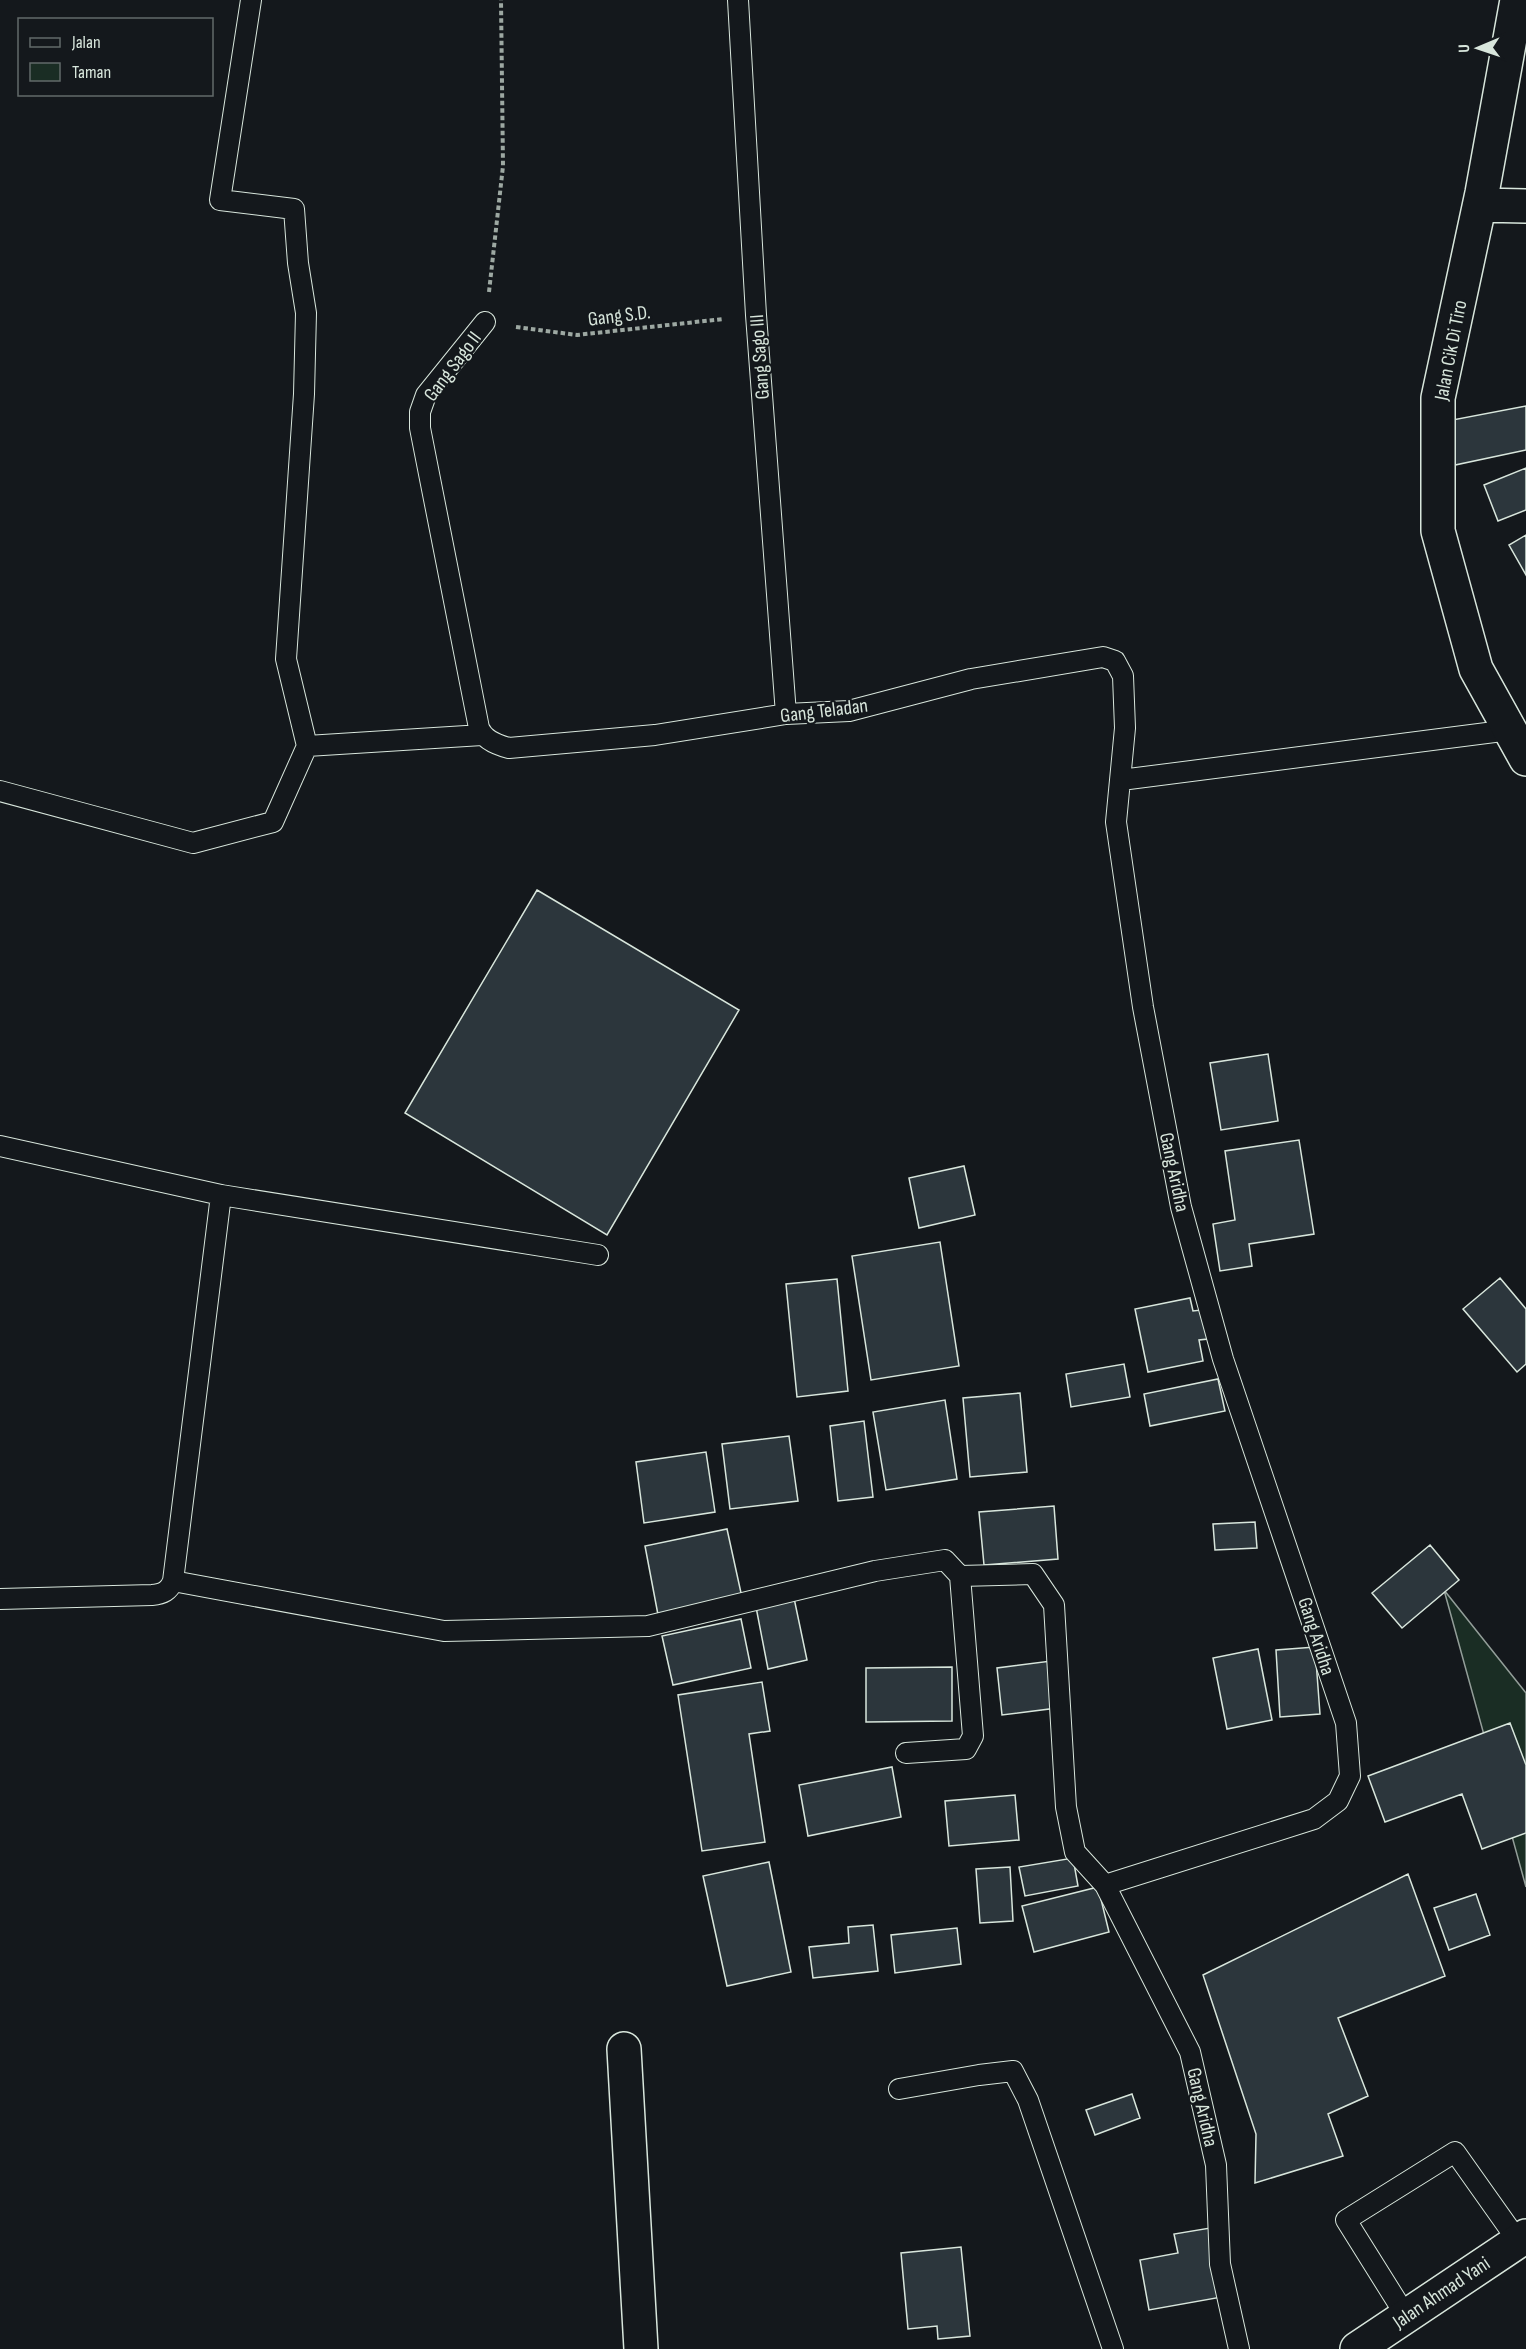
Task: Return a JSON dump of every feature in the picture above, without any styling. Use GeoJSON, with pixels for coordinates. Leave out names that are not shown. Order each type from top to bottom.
{"type":"FeatureCollection","features":[{"type":"Feature","properties":{"kind":"street","name":"Jalan Cik Di Tiro"},"geometry":{"type":"LineString","coordinates":[[1517,0],[1480,205],[1438,398],[1438,531],[1476,669],[1526,759]]}},
{"type":"Feature","properties":{"kind":"street"},"geometry":{"type":"LineString","coordinates":[[1480,205],[1526,206]]}},
{"type":"Feature","properties":{"kind":"street"},"geometry":{"type":"LineString","coordinates":[[624,2049],[641,2349]]}},
{"type":"Feature","properties":{"kind":"street","name":"Jalan Ahmad Yani"},"geometry":{"type":"LineString","coordinates":[[1357,2349],[1522,2238]]}},
{"type":"Feature","properties":{"kind":"lane"},"geometry":{"type":"LineString","coordinates":[[0,791],[193,843],[273,822],[307,746],[286,659],[304,394],[306,313],[298,263],[294,209],[220,200],[251,0]]}},
{"type":"Feature","properties":{"kind":"lane","name":"Gang Sago III"},"geometry":{"type":"LineString","coordinates":[[738,0],[756,315],[786,714]]}},
{"type":"Feature","properties":{"kind":"lane","name":"Gang Sago II"},"geometry":{"type":"LineString","coordinates":[[481,732],[420,412],[426,395],[485,322]]}},
{"type":"Feature","properties":{"kind":"lane","name":"Gang Teladan"},"geometry":{"type":"LineString","coordinates":[[481,732],[509,748],[655,735],[786,714],[849,711],[971,679],[1103,657],[1115,660],[1124,676],[1123,752]]}},
{"type":"Feature","properties":{"kind":"lane"},"geometry":{"type":"LineString","coordinates":[[1120,780],[1510,730]]}},
{"type":"Feature","properties":{"kind":"lane"},"geometry":{"type":"LineString","coordinates":[[307,746],[481,732]]}},
{"type":"Feature","properties":{"kind":"lane","name":"Gang Aridha"},"geometry":{"type":"LineString","coordinates":[[1123,752],[1116,822],[1143,1007],[1181,1207],[1224,1359],[1346,1723],[1350,1776],[1338,1801],[1314,1819],[1105,1885],[1190,2052],[1216,2165],[1220,2264],[1239,2349]]}},
{"type":"Feature","properties":{"kind":"lane"},"geometry":{"type":"LineString","coordinates":[[0,1146],[221,1195],[598,1255]]}},
{"type":"Feature","properties":{"kind":"lane"},"geometry":{"type":"LineString","coordinates":[[0,1599],[152,1595],[165,1592],[173,1581],[221,1195]]}},
{"type":"Feature","properties":{"kind":"lane"},"geometry":{"type":"LineString","coordinates":[[173,1581],[444,1631],[648,1626],[875,1571],[945,1560],[960,1576],[973,1736],[966,1749],[906,1753]]}},
{"type":"Feature","properties":{"kind":"lane"},"geometry":{"type":"LineString","coordinates":[[960,1576],[1033,1574],[1054,1605],[1066,1807],[1075,1852],[1105,1885]]}},
{"type":"Feature","properties":{"kind":"lane"},"geometry":{"type":"LineString","coordinates":[[899,2089],[1013,2071],[1028,2100],[1113,2349]]}},
{"type":"Feature","properties":{"kind":"lane"},"geometry":{"type":"LineString","coordinates":[[1406,2316],[1346,2220],[1455,2152],[1522,2238]]}},
{"type":"Feature","properties":{"kind":"path","name":"Gang Sago II"},"geometry":{"type":"LineString","coordinates":[[485,322],[504,166],[501,0]]}},
{"type":"Feature","properties":{"kind":"path","name":"Gang S.D."},"geometry":{"type":"LineString","coordinates":[[485,322],[577,335],[756,315]]}},
{"type":"Feature","properties":{"kind":"green space"},"geometry":{"type":"Polygon","coordinates":[[[1444,1590],[1526,1693],[1526,1887],[1444,1590]]]}},
{"type":"Feature","properties":{"kind":"building"},"geometry":{"type":"Polygon","coordinates":[[[1526,406],[1526,450],[1455,465],[1447,421],[1526,406]]]}},
{"type":"Feature","properties":{"kind":"building"},"geometry":{"type":"Polygon","coordinates":[[[1526,468],[1526,510],[1498,521],[1484,485],[1526,468]]]}},
{"type":"Feature","properties":{"kind":"building"},"geometry":{"type":"Polygon","coordinates":[[[1526,535],[1526,575],[1509,545],[1526,535]]]}},
{"type":"Feature","properties":{"kind":"building"},"geometry":{"type":"Polygon","coordinates":[[[537,890],[739,1010],[607,1235],[405,1113],[537,890]]]}},
{"type":"Feature","properties":{"kind":"building"},"geometry":{"type":"Polygon","coordinates":[[[1268,1054],[1278,1121],[1221,1130],[1210,1063],[1268,1054]]]}},
{"type":"Feature","properties":{"kind":"building"},"geometry":{"type":"Polygon","coordinates":[[[1299,1140],[1314,1234],[1249,1244],[1252,1266],[1220,1271],[1213,1224],[1235,1220],[1225,1151],[1299,1140]]]}},
{"type":"Feature","properties":{"kind":"building"},"geometry":{"type":"Polygon","coordinates":[[[964,1166],[975,1215],[919,1228],[909,1178],[964,1166]]]}},
{"type":"Feature","properties":{"kind":"building"},"geometry":{"type":"Polygon","coordinates":[[[940,1242],[959,1366],[871,1380],[852,1256],[940,1242]]]}},
{"type":"Feature","properties":{"kind":"building"},"geometry":{"type":"Polygon","coordinates":[[[1500,1278],[1526,1309],[1526,1364],[1517,1372],[1463,1309],[1500,1278]]]}},
{"type":"Feature","properties":{"kind":"building"},"geometry":{"type":"Polygon","coordinates":[[[837,1279],[848,1391],[797,1397],[786,1284],[837,1279]]]}},
{"type":"Feature","properties":{"kind":"building"},"geometry":{"type":"Polygon","coordinates":[[[1190,1298],[1193,1311],[1201,1310],[1208,1339],[1199,1340],[1203,1361],[1148,1372],[1135,1309],[1190,1298]]]}},
{"type":"Feature","properties":{"kind":"building"},"geometry":{"type":"Polygon","coordinates":[[[1124,1364],[1130,1397],[1071,1407],[1066,1374],[1124,1364]]]}},
{"type":"Feature","properties":{"kind":"building"},"geometry":{"type":"Polygon","coordinates":[[[1218,1379],[1225,1411],[1150,1426],[1144,1394],[1218,1379]]]}},
{"type":"Feature","properties":{"kind":"building"},"geometry":{"type":"Polygon","coordinates":[[[1020,1393],[1027,1472],[970,1477],[963,1398],[1020,1393]]]}},
{"type":"Feature","properties":{"kind":"building"},"geometry":{"type":"Polygon","coordinates":[[[945,1400],[957,1479],[886,1490],[873,1412],[945,1400]]]}},
{"type":"Feature","properties":{"kind":"building"},"geometry":{"type":"Polygon","coordinates":[[[864,1421],[873,1497],[838,1501],[830,1426],[864,1421]]]}},
{"type":"Feature","properties":{"kind":"building"},"geometry":{"type":"Polygon","coordinates":[[[789,1436],[798,1501],[730,1509],[722,1444],[789,1436]]]}},
{"type":"Feature","properties":{"kind":"building"},"geometry":{"type":"Polygon","coordinates":[[[706,1452],[715,1512],[644,1523],[636,1462],[706,1452]]]}},
{"type":"Feature","properties":{"kind":"building"},"geometry":{"type":"Polygon","coordinates":[[[1054,1506],[1058,1559],[984,1565],[979,1512],[1054,1506]]]}},
{"type":"Feature","properties":{"kind":"building"},"geometry":{"type":"Polygon","coordinates":[[[1255,1522],[1257,1548],[1215,1550],[1213,1524],[1255,1522]]]}},
{"type":"Feature","properties":{"kind":"building"},"geometry":{"type":"Polygon","coordinates":[[[727,1529],[743,1602],[659,1620],[645,1546],[727,1529]]]}},
{"type":"Feature","properties":{"kind":"building"},"geometry":{"type":"Polygon","coordinates":[[[1430,1545],[1459,1580],[1402,1628],[1372,1593],[1430,1545]]]}},
{"type":"Feature","properties":{"kind":"building"},"geometry":{"type":"Polygon","coordinates":[[[794,1598],[807,1660],[768,1669],[756,1607],[794,1598]]]}},
{"type":"Feature","properties":{"kind":"building"},"geometry":{"type":"Polygon","coordinates":[[[741,1619],[751,1668],[673,1685],[662,1636],[741,1619]]]}},
{"type":"Feature","properties":{"kind":"building"},"geometry":{"type":"Polygon","coordinates":[[[1315,1647],[1320,1714],[1280,1717],[1276,1650],[1315,1647]]]}},
{"type":"Feature","properties":{"kind":"building"},"geometry":{"type":"Polygon","coordinates":[[[1258,1649],[1272,1720],[1227,1729],[1213,1658],[1258,1649]]]}},
{"type":"Feature","properties":{"kind":"building"},"geometry":{"type":"Polygon","coordinates":[[[1051,1661],[1057,1708],[1002,1715],[997,1668],[1051,1661]]]}},
{"type":"Feature","properties":{"kind":"building"},"geometry":{"type":"Polygon","coordinates":[[[952,1667],[952,1721],[866,1722],[866,1668],[952,1667]]]}},
{"type":"Feature","properties":{"kind":"building"},"geometry":{"type":"Polygon","coordinates":[[[762,1682],[770,1731],[749,1734],[765,1842],[702,1851],[678,1695],[762,1682]]]}},
{"type":"Feature","properties":{"kind":"building"},"geometry":{"type":"Polygon","coordinates":[[[1510,1723],[1526,1765],[1526,1833],[1482,1849],[1462,1794],[1385,1822],[1368,1776],[1510,1723]]]}},
{"type":"Feature","properties":{"kind":"building"},"geometry":{"type":"Polygon","coordinates":[[[892,1767],[901,1817],[808,1836],[799,1785],[892,1767]]]}},
{"type":"Feature","properties":{"kind":"building"},"geometry":{"type":"Polygon","coordinates":[[[1015,1795],[1019,1840],[949,1846],[945,1801],[1015,1795]]]}},
{"type":"Feature","properties":{"kind":"building"},"geometry":{"type":"Polygon","coordinates":[[[1073,1858],[1078,1886],[1025,1896],[1019,1867],[1073,1858]]]}},
{"type":"Feature","properties":{"kind":"building"},"geometry":{"type":"Polygon","coordinates":[[[769,1862],[791,1972],[727,1986],[703,1876],[769,1862]]]}},
{"type":"Feature","properties":{"kind":"building"},"geometry":{"type":"Polygon","coordinates":[[[1010,1867],[1013,1921],[980,1923],[976,1869],[1010,1867]]]}},
{"type":"Feature","properties":{"kind":"building"},"geometry":{"type":"Polygon","coordinates":[[[1408,1874],[1445,1976],[1338,2018],[1368,2096],[1328,2114],[1343,2156],[1255,2183],[1256,2134],[1203,1975],[1408,1874]]]}},
{"type":"Feature","properties":{"kind":"building"},"geometry":{"type":"Polygon","coordinates":[[[1098,1887],[1109,1932],[1034,1952],[1022,1906],[1098,1887]]]}},
{"type":"Feature","properties":{"kind":"building"},"geometry":{"type":"Polygon","coordinates":[[[1476,1894],[1490,1935],[1449,1950],[1434,1908],[1476,1894]]]}},
{"type":"Feature","properties":{"kind":"building"},"geometry":{"type":"Polygon","coordinates":[[[873,1925],[878,1971],[813,1978],[809,1947],[849,1943],[848,1927],[873,1925]]]}},
{"type":"Feature","properties":{"kind":"building"},"geometry":{"type":"Polygon","coordinates":[[[957,1928],[961,1964],[895,1973],[891,1935],[957,1928]]]}},
{"type":"Feature","properties":{"kind":"building"},"geometry":{"type":"Polygon","coordinates":[[[1132,2094],[1140,2118],[1095,2135],[1086,2110],[1132,2094]]]}},
{"type":"Feature","properties":{"kind":"building"},"geometry":{"type":"Polygon","coordinates":[[[1210,2228],[1222,2297],[1149,2310],[1140,2260],[1178,2253],[1174,2234],[1210,2228]]]}},
{"type":"Feature","properties":{"kind":"building"},"geometry":{"type":"Polygon","coordinates":[[[961,2247],[970,2336],[938,2339],[937,2326],[908,2329],[901,2253],[961,2247]]]}}]}
